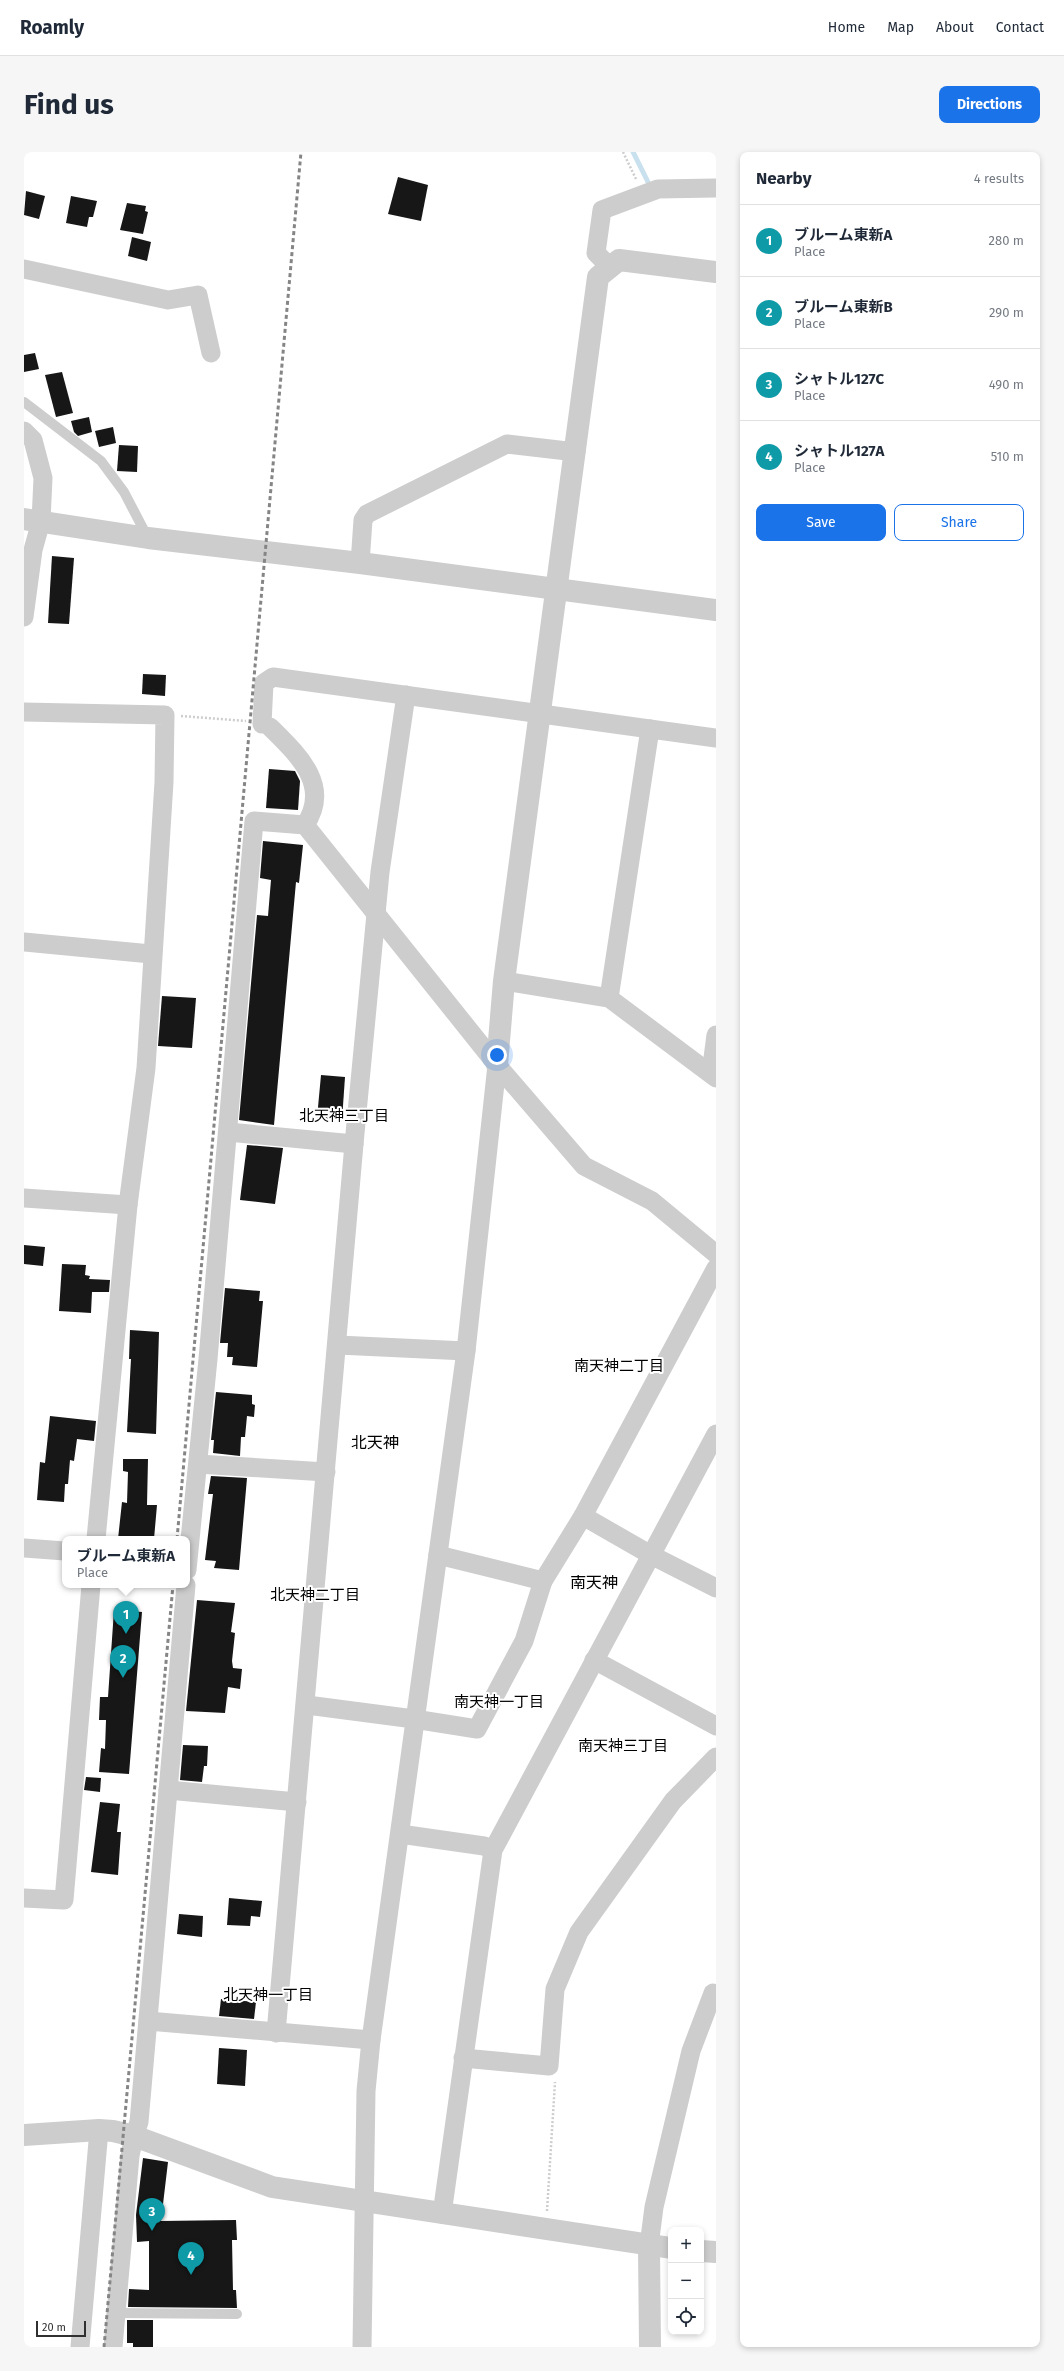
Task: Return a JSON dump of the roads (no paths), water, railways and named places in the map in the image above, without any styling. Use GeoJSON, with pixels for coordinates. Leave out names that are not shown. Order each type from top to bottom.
{"type":"FeatureCollection","features":[{"type":"Feature","properties":{"kind":"street"},"geometry":{"type":"LineString","coordinates":[[610,267],[596,253],[602,210],[643,196],[658,189],[716,188]]}},
{"type":"Feature","properties":{"kind":"street"},"geometry":{"type":"LineString","coordinates":[[362,2347],[362,2203],[366,2091],[371,2040],[400,1834],[414,1718],[466,1351],[498,1066],[504,981],[558,588],[598,277],[620,260],[716,272]]}},
{"type":"Feature","properties":{"kind":"street"},"geometry":{"type":"LineString","coordinates":[[24,268],[168,300],[198,295],[212,353]]}},
{"type":"Feature","properties":{"kind":"street"},"geometry":{"type":"LineString","coordinates":[[24,431],[33,440],[43,478],[32,520],[33,550],[24,617]]}},
{"type":"Feature","properties":{"kind":"street"},"geometry":{"type":"LineString","coordinates":[[360,563],[364,520],[367,514],[507,444],[576,452]]}},
{"type":"Feature","properties":{"kind":"street"},"geometry":{"type":"LineString","coordinates":[[32,520],[148,538],[558,588],[716,610]]}},
{"type":"Feature","properties":{"kind":"street"},"geometry":{"type":"LineString","coordinates":[[305,825],[313,814],[315,789],[304,762],[266,725],[264,683],[274,677],[716,738]]}},
{"type":"Feature","properties":{"kind":"street"},"geometry":{"type":"LineString","coordinates":[[276,2033],[307,1705],[354,1144],[377,916],[380,872],[406,695]]}},
{"type":"Feature","properties":{"kind":"street"},"geometry":{"type":"LineString","coordinates":[[24,712],[165,715],[164,782],[157,906],[151,954],[146,1068],[128,1205],[96,1536]]}},
{"type":"Feature","properties":{"kind":"street"},"geometry":{"type":"LineString","coordinates":[[610,998],[650,729]]}},
{"type":"Feature","properties":{"kind":"street"},"geometry":{"type":"LineString","coordinates":[[190,1541],[228,1132],[254,821],[305,825],[498,1066],[584,1166],[652,1200],[716,1254]]}},
{"type":"Feature","properties":{"kind":"street"},"geometry":{"type":"LineString","coordinates":[[24,942],[151,954]]}},
{"type":"Feature","properties":{"kind":"street"},"geometry":{"type":"LineString","coordinates":[[504,981],[610,998],[713,1076]]}},
{"type":"Feature","properties":{"kind":"street"},"geometry":{"type":"LineString","coordinates":[[713,1076],[716,1035]]}},
{"type":"Feature","properties":{"kind":"street"},"geometry":{"type":"LineString","coordinates":[[228,1132],[354,1144]]}},
{"type":"Feature","properties":{"kind":"street"},"geometry":{"type":"LineString","coordinates":[[24,1198],[128,1205]]}},
{"type":"Feature","properties":{"kind":"street"},"geometry":{"type":"LineString","coordinates":[[307,1705],[414,1718],[477,1729],[524,1640],[543,1581],[583,1516],[716,1268]]}},
{"type":"Feature","properties":{"kind":"street"},"geometry":{"type":"LineString","coordinates":[[338,1345],[466,1351]]}},
{"type":"Feature","properties":{"kind":"street"},"geometry":{"type":"LineString","coordinates":[[442,2214],[493,1850],[716,1434]]}},
{"type":"Feature","properties":{"kind":"street"},"geometry":{"type":"LineString","coordinates":[[198,1464],[326,1472]]}},
{"type":"Feature","properties":{"kind":"street"},"geometry":{"type":"LineString","coordinates":[[583,1516],[651,1555],[716,1588]]}},
{"type":"Feature","properties":{"kind":"street"},"geometry":{"type":"LineString","coordinates":[[24,1548],[62,1551]]}},
{"type":"Feature","properties":{"kind":"street"},"geometry":{"type":"LineString","coordinates":[[438,1555],[543,1581]]}},
{"type":"Feature","properties":{"kind":"street"},"geometry":{"type":"LineString","coordinates":[[24,1898],[64,1900],[91,1588]]}},
{"type":"Feature","properties":{"kind":"street"},"geometry":{"type":"LineString","coordinates":[[113,2347],[134,2136],[139,2122],[186,1588]]}},
{"type":"Feature","properties":{"kind":"street"},"geometry":{"type":"LineString","coordinates":[[594,1660],[716,1726]]}},
{"type":"Feature","properties":{"kind":"street"},"geometry":{"type":"LineString","coordinates":[[464,2058],[549,2066],[555,1989],[579,1932],[673,1801],[716,1757]]}},
{"type":"Feature","properties":{"kind":"street"},"geometry":{"type":"LineString","coordinates":[[168,1790],[297,1802]]}},
{"type":"Feature","properties":{"kind":"street"},"geometry":{"type":"LineString","coordinates":[[400,1834],[484,1846],[493,1850]]}},
{"type":"Feature","properties":{"kind":"street"},"geometry":{"type":"LineString","coordinates":[[650,2347],[649,2246],[654,2207],[690,2051],[713,1993],[716,1994]]}},
{"type":"Feature","properties":{"kind":"street"},"geometry":{"type":"LineString","coordinates":[[148,2021],[371,2040]]}},
{"type":"Feature","properties":{"kind":"street"},"geometry":{"type":"LineString","coordinates":[[24,2135],[99,2130],[113,2131],[134,2136],[272,2188],[362,2203],[668,2248]]}},
{"type":"Feature","properties":{"kind":"street"},"geometry":{"type":"LineString","coordinates":[[80,2347],[99,2130]]}},
{"type":"Feature","properties":{"kind":"street"},"geometry":{"type":"LineString","coordinates":[[704,2251],[716,2252]]}},
{"type":"Feature","properties":{"kind":"lane"},"geometry":{"type":"LineString","coordinates":[[24,402],[101,461],[124,492],[148,538]]}},
{"type":"Feature","properties":{"kind":"lane"},"geometry":{"type":"LineString","coordinates":[[116,2313],[237,2314]]}},
{"type":"Feature","properties":{"kind":"waterway"},"geometry":{"type":"LineString","coordinates":[[633,152],[649,184]]}},
{"type":"Feature","properties":{"kind":"railway"},"geometry":{"type":"LineString","coordinates":[[177,1536],[301,152]]}},
{"type":"Feature","properties":{"kind":"railway"},"geometry":{"type":"LineString","coordinates":[[104,2347],[173,1588]]}},
{"type":"Feature","properties":{"kind":"place","name":"ブルーム東新A"},"geometry":{"type":"Point","coordinates":[126,1634]}},
{"type":"Feature","properties":{"kind":"place","name":"ブルーム東新B"},"geometry":{"type":"Point","coordinates":[123,1678]}},
{"type":"Feature","properties":{"kind":"place","name":"シャトル127C"},"geometry":{"type":"Point","coordinates":[152,2231]}},
{"type":"Feature","properties":{"kind":"place","name":"シャトル127A"},"geometry":{"type":"Point","coordinates":[191,2275]}},
{"type":"Feature","properties":{"kind":"district","name":"北天神三丁目"},"geometry":{"type":"Point","coordinates":[344,1116]}},
{"type":"Feature","properties":{"kind":"district","name":"南天神二丁目"},"geometry":{"type":"Point","coordinates":[619,1366]}},
{"type":"Feature","properties":{"kind":"district","name":"北天神"},"geometry":{"type":"Point","coordinates":[375,1442]}},
{"type":"Feature","properties":{"kind":"district","name":"南天神"},"geometry":{"type":"Point","coordinates":[594,1582]}},
{"type":"Feature","properties":{"kind":"district","name":"北天神二丁目"},"geometry":{"type":"Point","coordinates":[315,1595]}},
{"type":"Feature","properties":{"kind":"district","name":"南天神一丁目"},"geometry":{"type":"Point","coordinates":[499,1702]}},
{"type":"Feature","properties":{"kind":"district","name":"南天神三丁目"},"geometry":{"type":"Point","coordinates":[623,1746]}},
{"type":"Feature","properties":{"kind":"district","name":"北天神一丁目"},"geometry":{"type":"Point","coordinates":[268,1995]}}]}
